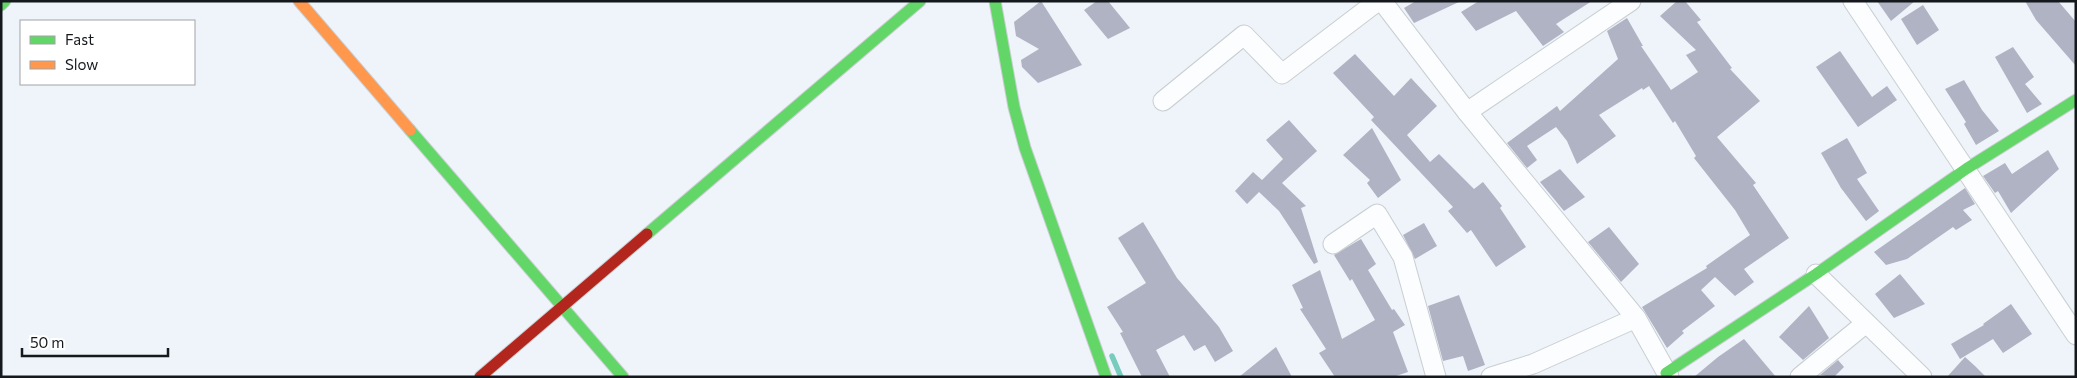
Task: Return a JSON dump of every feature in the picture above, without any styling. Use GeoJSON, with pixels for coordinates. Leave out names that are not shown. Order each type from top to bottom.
{"type":"FeatureCollection","features":[{"type":"Feature","properties":{"kind":"street"},"geometry":{"type":"LineString","coordinates":[[1,5],[5,1]]}},
{"type":"Feature","properties":{"kind":"street"},"geometry":{"type":"LineString","coordinates":[[300,1],[623,377]]}},
{"type":"Feature","properties":{"kind":"street"},"geometry":{"type":"LineString","coordinates":[[480,377],[920,1]]}},
{"type":"Feature","properties":{"kind":"street"},"geometry":{"type":"LineString","coordinates":[[995,1],[1014,107],[1025,148],[1106,377]]}},
{"type":"Feature","properties":{"kind":"street"},"geometry":{"type":"LineString","coordinates":[[1163,101],[1244,35],[1282,74],[1378,1]]}},
{"type":"Feature","properties":{"kind":"street"},"geometry":{"type":"LineString","coordinates":[[1382,1],[1467,112],[1636,318],[1667,375],[1966,169],[2076,100]]}},
{"type":"Feature","properties":{"kind":"street"},"geometry":{"type":"LineString","coordinates":[[1467,112],[1631,1]]}},
{"type":"Feature","properties":{"kind":"street"},"geometry":{"type":"LineString","coordinates":[[1853,1],[2076,335]]}},
{"type":"Feature","properties":{"kind":"street"},"geometry":{"type":"LineString","coordinates":[[1332,244],[1377,214],[1403,257],[1436,377]]}},
{"type":"Feature","properties":{"kind":"street"},"geometry":{"type":"LineString","coordinates":[[1816,274],[1922,377]]}},
{"type":"Feature","properties":{"kind":"street"},"geometry":{"type":"LineString","coordinates":[[1491,377],[1533,364],[1636,318]]}},
{"type":"Feature","properties":{"kind":"street"},"geometry":{"type":"LineString","coordinates":[[1800,377],[1866,323]]}},
{"type":"Feature","properties":{"kind":"building"},"geometry":{"type":"Polygon","coordinates":[[[1041,1],[1082,65],[1038,83],[1022,67],[1021,60],[1039,49],[1016,36],[1014,22],[1041,1]]]}},
{"type":"Feature","properties":{"kind":"building"},"geometry":{"type":"Polygon","coordinates":[[[1097,1],[1108,1],[1130,28],[1108,39],[1084,10],[1097,1]]]}},
{"type":"Feature","properties":{"kind":"building"},"geometry":{"type":"Polygon","coordinates":[[[1416,1],[1461,1],[1414,23],[1404,8],[1416,1]]]}},
{"type":"Feature","properties":{"kind":"building"},"geometry":{"type":"Polygon","coordinates":[[[1479,1],[1592,1],[1556,24],[1564,32],[1543,46],[1516,11],[1476,31],[1461,12],[1479,1]]]}},
{"type":"Feature","properties":{"kind":"building"},"geometry":{"type":"Polygon","coordinates":[[[1677,1],[1685,1],[1701,20],[1697,22],[1732,68],[1730,69],[1760,101],[1717,137],[1756,183],[1753,185],[1789,238],[1744,269],[1754,282],[1735,296],[1715,277],[1701,290],[1715,306],[1682,331],[1684,333],[1667,348],[1642,307],[1707,268],[1706,266],[1750,235],[1735,210],[1694,158],[1696,156],[1675,121],[1673,123],[1649,86],[1643,90],[1642,88],[1599,115],[1616,136],[1577,164],[1567,141],[1556,127],[1527,146],[1537,160],[1527,168],[1507,143],[1557,106],[1560,111],[1618,59],[1607,31],[1627,18],[1643,46],[1641,46],[1671,90],[1698,72],[1686,55],[1696,50],[1660,16],[1677,1]]]}},
{"type":"Feature","properties":{"kind":"building"},"geometry":{"type":"Polygon","coordinates":[[[1877,1],[1915,1],[1891,21],[1877,1]]]}},
{"type":"Feature","properties":{"kind":"building"},"geometry":{"type":"Polygon","coordinates":[[[2025,1],[2058,1],[2076,22],[2076,66],[2036,20],[2025,1]]]}},
{"type":"Feature","properties":{"kind":"building"},"geometry":{"type":"Polygon","coordinates":[[[1923,5],[1939,30],[1917,45],[1901,19],[1923,5]]]}},
{"type":"Feature","properties":{"kind":"building"},"geometry":{"type":"Polygon","coordinates":[[[2013,47],[2034,77],[2025,84],[2042,104],[2027,113],[1995,57],[2013,47]]]}},
{"type":"Feature","properties":{"kind":"building"},"geometry":{"type":"Polygon","coordinates":[[[1840,51],[1872,97],[1887,86],[1897,100],[1858,127],[1816,67],[1840,51]]]}},
{"type":"Feature","properties":{"kind":"building"},"geometry":{"type":"Polygon","coordinates":[[[1355,54],[1394,96],[1411,78],[1437,106],[1407,135],[1430,162],[1439,154],[1474,189],[1483,182],[1502,206],[1500,208],[1526,247],[1496,267],[1471,230],[1467,233],[1448,211],[1453,207],[1371,120],[1374,117],[1333,73],[1355,54]]]}},
{"type":"Feature","properties":{"kind":"building"},"geometry":{"type":"Polygon","coordinates":[[[1964,80],[1982,110],[1999,131],[1976,145],[1964,124],[1966,122],[1945,89],[1964,80]]]}},
{"type":"Feature","properties":{"kind":"building"},"geometry":{"type":"Polygon","coordinates":[[[1289,120],[1317,151],[1282,183],[1306,206],[1301,208],[1318,262],[1314,264],[1279,211],[1259,192],[1247,204],[1235,191],[1253,172],[1262,180],[1283,159],[1266,140],[1289,120]]]}},
{"type":"Feature","properties":{"kind":"building"},"geometry":{"type":"Polygon","coordinates":[[[1372,128],[1401,180],[1378,198],[1367,183],[1370,180],[1343,155],[1372,128]]]}},
{"type":"Feature","properties":{"kind":"building"},"geometry":{"type":"Polygon","coordinates":[[[1847,138],[1867,173],[1857,179],[1879,211],[1866,221],[1841,188],[1821,153],[1847,138]]]}},
{"type":"Feature","properties":{"kind":"building"},"geometry":{"type":"Polygon","coordinates":[[[2048,150],[2059,169],[2011,213],[1998,191],[1995,193],[1983,176],[2005,163],[2012,174],[2048,150]]]}},
{"type":"Feature","properties":{"kind":"building"},"geometry":{"type":"Polygon","coordinates":[[[1560,169],[1585,197],[1564,211],[1540,182],[1560,169]]]}},
{"type":"Feature","properties":{"kind":"building"},"geometry":{"type":"Polygon","coordinates":[[[1965,188],[1975,204],[1963,210],[1972,220],[1956,230],[1953,227],[1907,259],[1886,265],[1874,252],[1965,188]]]}},
{"type":"Feature","properties":{"kind":"building"},"geometry":{"type":"Polygon","coordinates":[[[1143,222],[1177,278],[1219,327],[1233,351],[1215,362],[1205,345],[1194,351],[1184,335],[1156,350],[1170,377],[1142,377],[1120,333],[1123,332],[1107,307],[1146,283],[1118,238],[1143,222]]]}},
{"type":"Feature","properties":{"kind":"building"},"geometry":{"type":"Polygon","coordinates":[[[1424,223],[1437,246],[1415,259],[1403,235],[1424,223]]]}},
{"type":"Feature","properties":{"kind":"building"},"geometry":{"type":"Polygon","coordinates":[[[1609,227],[1639,264],[1621,282],[1588,242],[1609,227]]]}},
{"type":"Feature","properties":{"kind":"building"},"geometry":{"type":"Polygon","coordinates":[[[1361,239],[1376,264],[1368,270],[1392,310],[1394,309],[1405,325],[1393,332],[1408,372],[1393,377],[1335,377],[1319,353],[1326,349],[1300,309],[1303,308],[1292,285],[1320,270],[1342,339],[1375,320],[1352,279],[1350,281],[1334,255],[1361,239]]]}},
{"type":"Feature","properties":{"kind":"building"},"geometry":{"type":"Polygon","coordinates":[[[1900,274],[1925,304],[1894,318],[1875,294],[1900,274]]]}},
{"type":"Feature","properties":{"kind":"building"},"geometry":{"type":"Polygon","coordinates":[[[1459,295],[1485,365],[1468,371],[1463,356],[1443,361],[1428,306],[1459,295]]]}},
{"type":"Feature","properties":{"kind":"building"},"geometry":{"type":"Polygon","coordinates":[[[2011,304],[2032,334],[2003,353],[1993,339],[1960,359],[1951,344],[1984,325],[2011,304]]]}},
{"type":"Feature","properties":{"kind":"building"},"geometry":{"type":"Polygon","coordinates":[[[1809,306],[1829,338],[1803,360],[1779,337],[1809,306]]]}},
{"type":"Feature","properties":{"kind":"building"},"geometry":{"type":"Polygon","coordinates":[[[1744,339],[1776,377],[1694,377],[1718,357],[1744,339]]]}},
{"type":"Feature","properties":{"kind":"building"},"geometry":{"type":"Polygon","coordinates":[[[1276,347],[1292,377],[1239,377],[1276,347]]]}},
{"type":"Feature","properties":{"kind":"building"},"geometry":{"type":"Polygon","coordinates":[[[1965,357],[1975,366],[1986,377],[1947,377],[1965,357]]]}},
{"type":"Feature","properties":{"kind":"building"},"geometry":{"type":"Polygon","coordinates":[[[1838,360],[1844,367],[1834,377],[1820,375],[1838,360]]]}},
{"type":"Feature","properties":{"kind":"waterway"},"geometry":{"type":"LineString","coordinates":[[1112,356],[1121,377]]}},
{"type":"Feature","properties":{"kind":"traffic: fast"},"geometry":{"type":"LineString","coordinates":[[1,5],[5,1]]}},
{"type":"Feature","properties":{"kind":"traffic: fast"},"geometry":{"type":"LineString","coordinates":[[647,234],[920,1]]}},
{"type":"Feature","properties":{"kind":"traffic: fast"},"geometry":{"type":"LineString","coordinates":[[995,1],[1014,107],[1025,148],[1106,377]]}},
{"type":"Feature","properties":{"kind":"traffic: fast"},"geometry":{"type":"LineString","coordinates":[[1666,373],[1816,274],[1966,169],[2076,100]]}},
{"type":"Feature","properties":{"kind":"traffic: fast"},"geometry":{"type":"LineString","coordinates":[[410,130],[623,377]]}},
{"type":"Feature","properties":{"kind":"traffic: slow"},"geometry":{"type":"LineString","coordinates":[[299,1],[410,130]]}},
{"type":"Feature","properties":{"kind":"traffic: jam"},"geometry":{"type":"LineString","coordinates":[[480,377],[647,234]]}}]}
